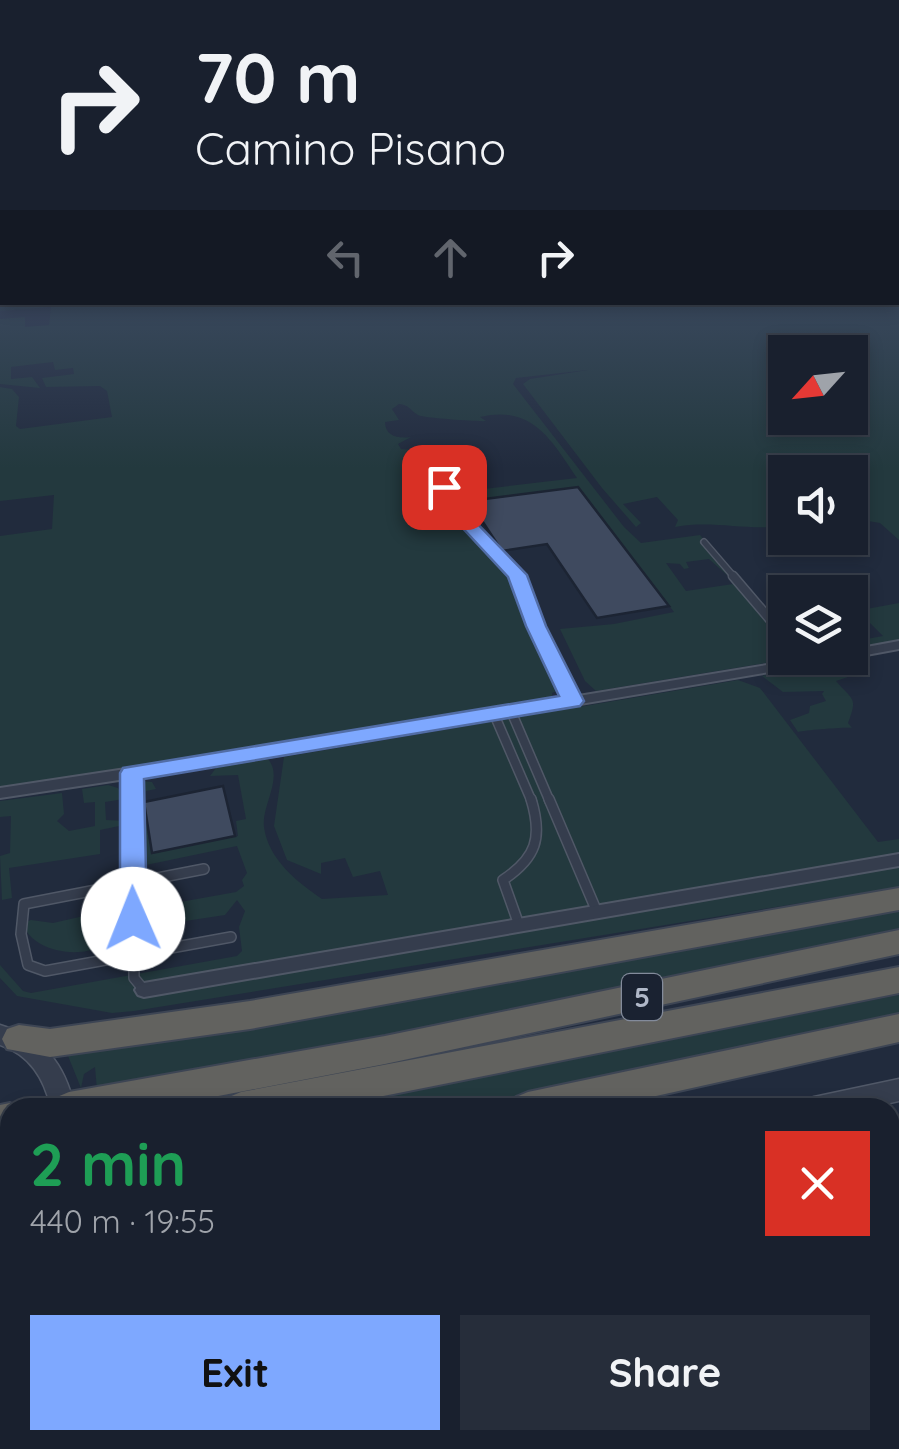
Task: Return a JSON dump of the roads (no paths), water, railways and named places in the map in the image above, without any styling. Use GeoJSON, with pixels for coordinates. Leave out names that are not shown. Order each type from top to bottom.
{"type":"FeatureCollection","features":[{"type":"Feature","properties":{"kind":"highway"},"geometry":{"type":"LineString","coordinates":[[10,1037],[70,1041],[250,1015],[899,899]]}},
{"type":"Feature","properties":{"kind":"highway","name":"5"},"geometry":{"type":"LineString","coordinates":[[121,1098],[404,1046],[899,942]]}},
{"type":"Feature","properties":{"kind":"highway","name":"5"},"geometry":{"type":"LineString","coordinates":[[293,1098],[899,980]]}},
{"type":"Feature","properties":{"kind":"highway"},"geometry":{"type":"LineString","coordinates":[[574,1098],[899,1028]]}},
{"type":"Feature","properties":{"kind":"street"},"geometry":{"type":"LineString","coordinates":[[868,651],[899,646]]}},
{"type":"Feature","properties":{"kind":"street"},"geometry":{"type":"LineString","coordinates":[[0,793],[768,666]]}},
{"type":"Feature","properties":{"kind":"street"},"geometry":{"type":"LineString","coordinates":[[144,990],[899,860]]}},
{"type":"Feature","properties":{"kind":"street"},"geometry":{"type":"LineString","coordinates":[[10,1037],[38,1054],[67,1098]]}},
{"type":"Feature","properties":{"kind":"street"},"geometry":{"type":"LineString","coordinates":[[861,1098],[899,1090]]}},
{"type":"Feature","properties":{"kind":"lane"},"geometry":{"type":"LineString","coordinates":[[425,455],[463,518],[517,575],[572,701]]}},
{"type":"Feature","properties":{"kind":"lane"},"geometry":{"type":"LineString","coordinates":[[704,542],[768,617]]}},
{"type":"Feature","properties":{"kind":"lane"},"geometry":{"type":"LineString","coordinates":[[511,711],[597,912]]}},
{"type":"Feature","properties":{"kind":"lane"},"geometry":{"type":"LineString","coordinates":[[494,714],[538,816],[538,838],[527,864],[503,880],[519,925]]}},
{"type":"Feature","properties":{"kind":"lane"},"geometry":{"type":"LineString","coordinates":[[132,773],[134,978],[144,990]]}},
{"type":"Feature","properties":{"kind":"lane"},"geometry":{"type":"LineString","coordinates":[[204,870],[24,904],[19,919],[28,965],[45,971],[230,937]]}}]}
